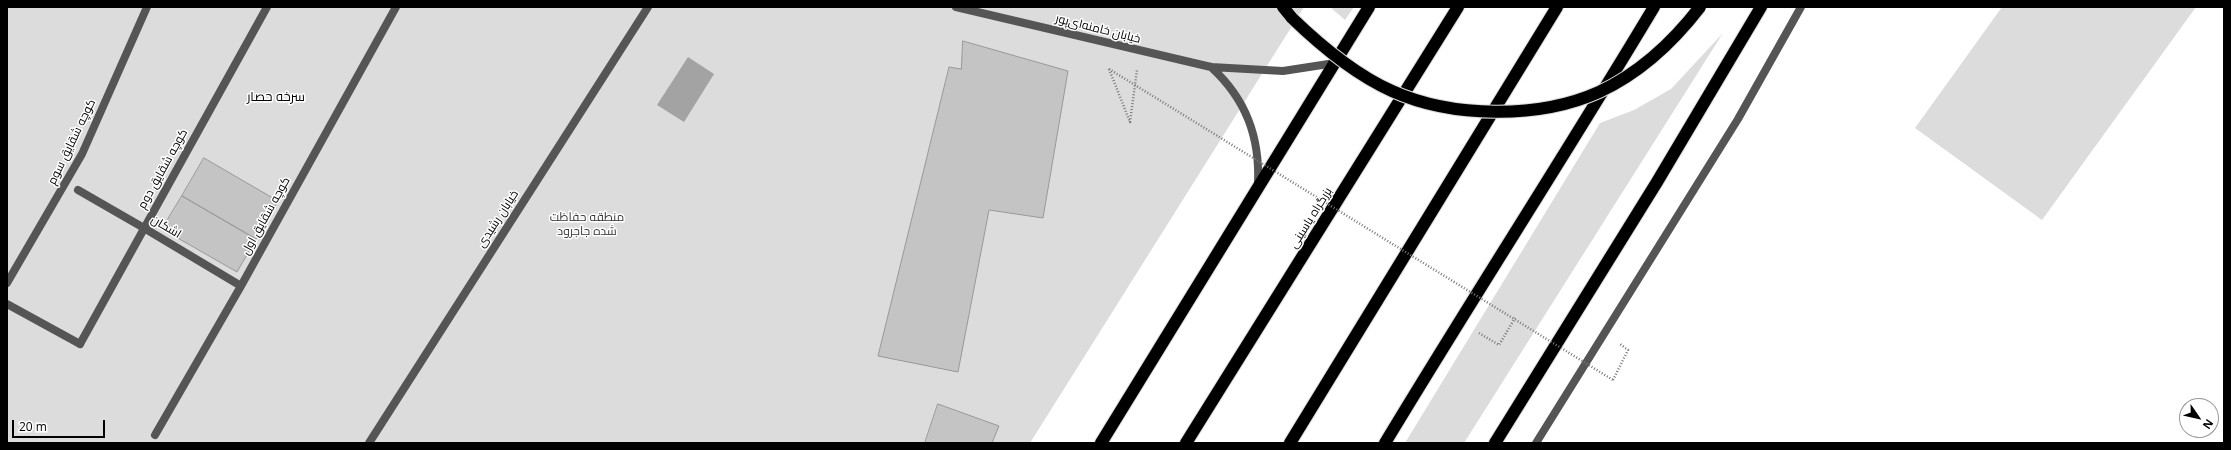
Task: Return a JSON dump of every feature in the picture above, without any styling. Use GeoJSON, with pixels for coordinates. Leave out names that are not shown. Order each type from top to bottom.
{"type":"FeatureCollection","features":[{"type":"Feature","properties":{"kind":"highway"},"geometry":{"type":"LineString","coordinates":[[1283,7],[1292,18],[1345,62],[1393,91],[1446,107],[1484,112],[1527,110],[1570,102],[1600,92],[1652,58],[1684,28],[1700,7]]}},
{"type":"Feature","properties":{"kind":"highway"},"geometry":{"type":"LineString","coordinates":[[1101,443],[1369,7]]}},
{"type":"Feature","properties":{"kind":"highway","name":"بزرگراه یاسینی"},"geometry":{"type":"LineString","coordinates":[[1186,443],[1458,7]]}},
{"type":"Feature","properties":{"kind":"highway"},"geometry":{"type":"LineString","coordinates":[[1290,443],[1556,7]]}},
{"type":"Feature","properties":{"kind":"highway"},"geometry":{"type":"LineString","coordinates":[[1385,443],[1471,301],[1597,102],[1654,7]]}},
{"type":"Feature","properties":{"kind":"highway"},"geometry":{"type":"LineString","coordinates":[[1495,443],[1657,182],[1761,7]]}},
{"type":"Feature","properties":{"kind":"street","name":"کوچه شقایق سوم"},"geometry":{"type":"LineString","coordinates":[[7,283],[82,154],[147,7]]}},
{"type":"Feature","properties":{"kind":"street","name":"کوچه شقایق دوم"},"geometry":{"type":"LineString","coordinates":[[7,304],[80,344],[267,7]]}},
{"type":"Feature","properties":{"kind":"street","name":"کوچه شقایق اول"},"geometry":{"type":"LineString","coordinates":[[155,435],[241,286],[396,7]]}},
{"type":"Feature","properties":{"kind":"street","name":"خیابان رشیدی"},"geometry":{"type":"LineString","coordinates":[[369,443],[648,7]]}},
{"type":"Feature","properties":{"kind":"street","name":"خیابان خامنه‌ای‌پور"},"geometry":{"type":"LineString","coordinates":[[956,7],[1212,67],[1283,71],[1335,63]]}},
{"type":"Feature","properties":{"kind":"street"},"geometry":{"type":"LineString","coordinates":[[1536,443],[1738,119],[1801,7]]}},
{"type":"Feature","properties":{"kind":"street"},"geometry":{"type":"LineString","coordinates":[[1212,67],[1228,82],[1237,95],[1246,115],[1258,150],[1258,188]]}},
{"type":"Feature","properties":{"kind":"street","name":"اشکان"},"geometry":{"type":"LineString","coordinates":[[78,190],[241,286]]}},
{"type":"Feature","properties":{"kind":"path"},"geometry":{"type":"LineString","coordinates":[[1140,51],[1130,122],[1109,69],[1515,318],[1613,380],[1628,350]]}},
{"type":"Feature","properties":{"kind":"path"},"geometry":{"type":"LineString","coordinates":[[1499,345],[1515,318]]}},
{"type":"Feature","properties":{"kind":"green space","name":"منطقه حفاظت شده جاجرود"},"geometry":{"type":"Polygon","coordinates":[[[7,7],[1304,7],[1030,443],[7,443],[7,7]]]}},
{"type":"Feature","properties":{"kind":"green space"},"geometry":{"type":"Polygon","coordinates":[[[1330,7],[1354,7],[1345,20],[1330,7]]]}},
{"type":"Feature","properties":{"kind":"green space"},"geometry":{"type":"Polygon","coordinates":[[[2002,7],[2196,7],[2042,220],[1915,128],[2002,7]]]}},
{"type":"Feature","properties":{"kind":"green space"},"geometry":{"type":"Polygon","coordinates":[[[1723,33],[1464,443],[1405,443],[1600,123],[1634,110],[1671,89],[1723,33]]]}},
{"type":"Feature","properties":{"kind":"shaded area"},"geometry":{"type":"Polygon","coordinates":[[[688,57],[714,74],[684,122],[657,105],[688,57]]]}},
{"type":"Feature","properties":{"kind":"building"},"geometry":{"type":"Polygon","coordinates":[[[963,41],[1068,71],[1043,218],[989,210],[958,372],[878,356],[949,67],[961,69],[963,41]]]}},
{"type":"Feature","properties":{"kind":"building"},"geometry":{"type":"Polygon","coordinates":[[[204,158],[278,201],[256,239],[182,196],[204,158]]]}},
{"type":"Feature","properties":{"kind":"building"},"geometry":{"type":"Polygon","coordinates":[[[182,196],[256,239],[237,272],[162,229],[182,196]]]}},
{"type":"Feature","properties":{"kind":"building"},"geometry":{"type":"Polygon","coordinates":[[[938,404],[999,426],[992,443],[925,443],[938,404]]]}},
{"type":"Feature","properties":{"kind":"district","name":"سرخه حصار"},"geometry":{"type":"Point","coordinates":[276,97]}}]}
